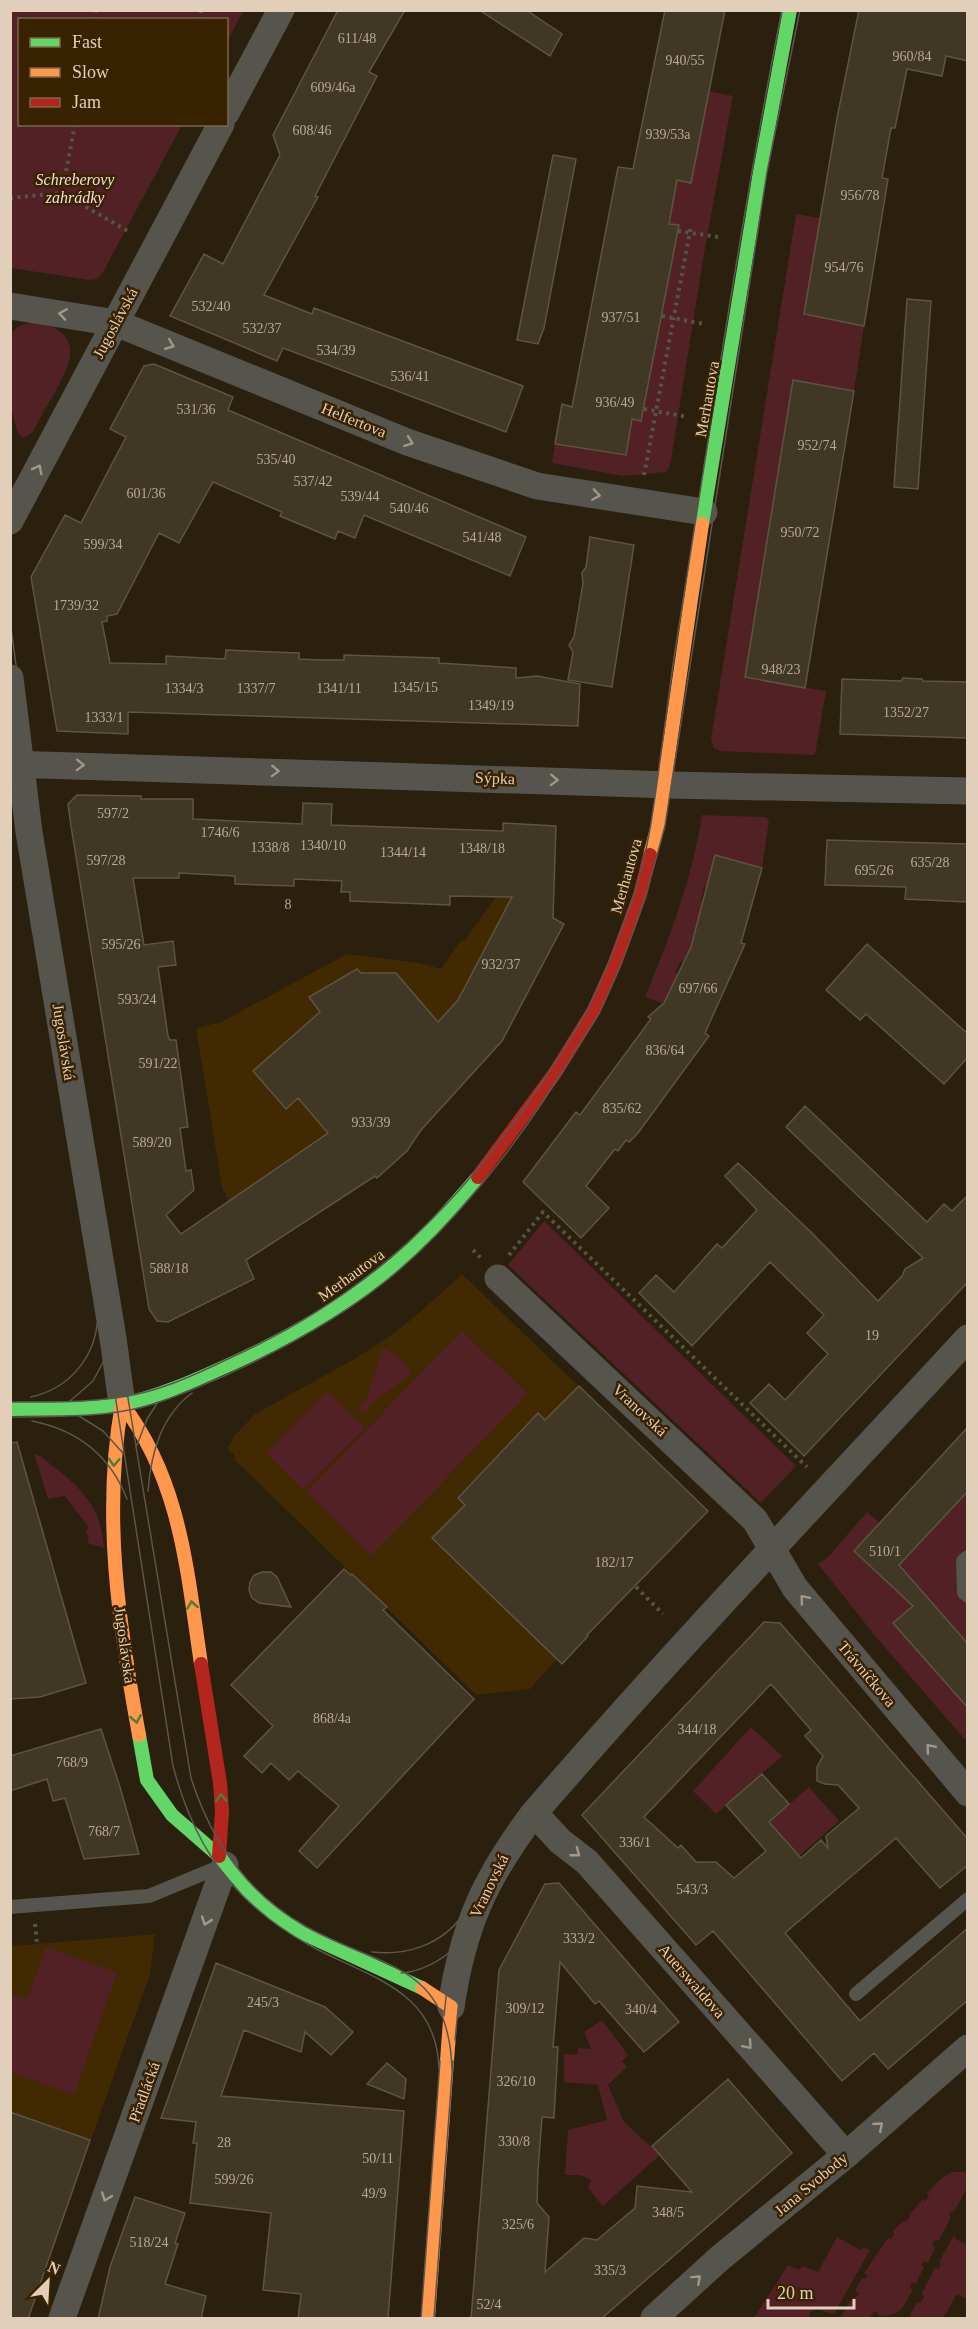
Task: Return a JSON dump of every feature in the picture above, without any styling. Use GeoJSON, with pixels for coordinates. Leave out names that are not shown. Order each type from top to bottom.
{"type":"FeatureCollection","features":[{"type":"Feature","properties":{"kind":"street"},"geometry":{"type":"LineString","coordinates":[[228,109],[281,10]]}},
{"type":"Feature","properties":{"kind":"street","name":"Merhautova"},"geometry":{"type":"LineString","coordinates":[[10,1409],[98,1407],[122,1404],[167,1393],[252,1355],[332,1311],[393,1266],[451,1209],[527,1114],[594,1010],[615,963],[640,895],[658,825],[704,512],[760,172],[790,10]]}},
{"type":"Feature","properties":{"kind":"street","name":"Jugoslávská"},"geometry":{"type":"LineString","coordinates":[[10,521],[220,126]]}},
{"type":"Feature","properties":{"kind":"street","name":"Helfertova"},"geometry":{"type":"LineString","coordinates":[[10,306],[116,322],[407,442],[537,486],[704,512]]}},
{"type":"Feature","properties":{"kind":"street","name":"Jugoslávská"},"geometry":{"type":"LineString","coordinates":[[10,678],[16,763],[113,1338],[122,1404],[113,1471],[115,1557],[123,1647],[147,1780],[172,1815],[222,1861],[262,1905],[302,1933],[391,1972],[426,1990],[451,2007]]}},
{"type":"Feature","properties":{"kind":"street","name":"Sýpka"},"geometry":{"type":"LineString","coordinates":[[16,763],[664,784],[968,791]]}},
{"type":"Feature","properties":{"kind":"street","name":"Vranovská"},"geometry":{"type":"LineString","coordinates":[[498,1278],[748,1513],[755,1520],[772,1551]]}},
{"type":"Feature","properties":{"kind":"street","name":"Vranovská"},"geometry":{"type":"LineString","coordinates":[[428,2319],[451,2007],[460,1951],[477,1907],[506,1851],[534,1813],[648,1683],[968,1338]]}},
{"type":"Feature","properties":{"kind":"street","name":"Jugoslávská"},"geometry":{"type":"LineString","coordinates":[[122,1404],[142,1430],[154,1453],[172,1504],[183,1550],[220,1783],[222,1861]]}},
{"type":"Feature","properties":{"kind":"street","name":"Trávníčkova"},"geometry":{"type":"LineString","coordinates":[[772,1551],[795,1588],[968,1793]]}},
{"type":"Feature","properties":{"kind":"street","name":"Auerswaldova"},"geometry":{"type":"LineString","coordinates":[[534,1813],[560,1841],[587,1862],[846,2155]]}},
{"type":"Feature","properties":{"kind":"street","name":"Přadlácká"},"geometry":{"type":"LineString","coordinates":[[62,2319],[222,1861]]}},
{"type":"Feature","properties":{"kind":"street","name":"Jana Svobody"},"geometry":{"type":"LineString","coordinates":[[654,2319],[720,2258],[846,2155],[968,2049]]}},
{"type":"Feature","properties":{"kind":"lane"},"geometry":{"type":"LineString","coordinates":[[968,1557],[963,1561],[964,1593],[968,1596]]}},
{"type":"Feature","properties":{"kind":"lane"},"geometry":{"type":"LineString","coordinates":[[10,1907],[148,1896],[222,1861]]}},
{"type":"Feature","properties":{"kind":"lane"},"geometry":{"type":"LineString","coordinates":[[856,1994],[968,1899]]}},
{"type":"Feature","properties":{"kind":"path"},"geometry":{"type":"LineString","coordinates":[[62,193],[75,126]]}},
{"type":"Feature","properties":{"kind":"path"},"geometry":{"type":"LineString","coordinates":[[10,198],[62,193],[131,233]]}},
{"type":"Feature","properties":{"kind":"path"},"geometry":{"type":"LineString","coordinates":[[643,482],[691,226]]}},
{"type":"Feature","properties":{"kind":"path"},"geometry":{"type":"LineString","coordinates":[[678,231],[717,237]]}},
{"type":"Feature","properties":{"kind":"path"},"geometry":{"type":"LineString","coordinates":[[662,316],[704,324]]}},
{"type":"Feature","properties":{"kind":"path"},"geometry":{"type":"LineString","coordinates":[[644,410],[688,417]]}},
{"type":"Feature","properties":{"kind":"path"},"geometry":{"type":"LineString","coordinates":[[533,1224],[543,1212],[807,1467]]}},
{"type":"Feature","properties":{"kind":"path"},"geometry":{"type":"LineString","coordinates":[[473,1250],[477,1254]]}},
{"type":"Feature","properties":{"kind":"path"},"geometry":{"type":"LineString","coordinates":[[636,1587],[663,1614]]}},
{"type":"Feature","properties":{"kind":"shaded area"},"geometry":{"type":"Polygon","coordinates":[[[501,890],[564,924],[502,1041],[422,1130],[407,1151],[377,1178],[375,1177],[256,1255],[222,1188],[196,1028],[221,1022],[347,954],[419,963],[441,969],[460,941],[465,940],[501,890]]]}},
{"type":"Feature","properties":{"kind":"shaded area"},"geometry":{"type":"Polygon","coordinates":[[[462,1274],[708,1511],[587,1634],[588,1636],[562,1664],[557,1659],[530,1689],[476,1695],[235,1460],[235,1456],[227,1448],[236,1434],[255,1414],[356,1358],[387,1338],[417,1315],[462,1274]]]}},
{"type":"Feature","properties":{"kind":"shaded area"},"geometry":{"type":"Polygon","coordinates":[[[155,1934],[150,1974],[29,2314],[30,2318],[11,2318],[11,1946],[155,1934]]]}},
{"type":"Feature","properties":{"kind":"green space","name":"Schreberovy zahrádky"},"geometry":{"type":"Polygon","coordinates":[[[11,10],[243,11],[228,40],[228,18],[18,18],[18,126],[181,126],[102,274],[97,279],[89,280],[11,268],[11,10]]]}},
{"type":"Feature","properties":{"kind":"green space"},"geometry":{"type":"Polygon","coordinates":[[[708,91],[733,96],[705,248],[670,466],[666,472],[623,476],[552,463],[555,444],[625,455],[632,419],[642,420],[679,225],[669,224],[677,180],[691,182],[708,91]]]}},
{"type":"Feature","properties":{"kind":"green space"},"geometry":{"type":"Polygon","coordinates":[[[796,214],[820,218],[804,314],[864,326],[854,391],[793,380],[745,677],[826,691],[815,755],[719,751],[714,748],[711,739],[796,214]]]}},
{"type":"Feature","properties":{"kind":"green space"},"geometry":{"type":"Polygon","coordinates":[[[42,322],[64,335],[69,343],[69,361],[61,381],[32,433],[24,438],[19,435],[12,412],[10,336],[20,326],[42,322]]]}},
{"type":"Feature","properties":{"kind":"green space"},"geometry":{"type":"Polygon","coordinates":[[[702,815],[765,817],[769,820],[762,868],[715,855],[707,887],[704,887],[701,900],[703,902],[695,931],[698,932],[684,962],[681,961],[675,973],[678,974],[664,1004],[645,997],[679,907],[698,839],[702,815]]]}},
{"type":"Feature","properties":{"kind":"green space"},"geometry":{"type":"Polygon","coordinates":[[[544,1221],[796,1466],[761,1503],[508,1265],[544,1221]]]}},
{"type":"Feature","properties":{"kind":"green space"},"geometry":{"type":"Polygon","coordinates":[[[462,1331],[528,1394],[371,1556],[306,1492],[462,1331]]]}},
{"type":"Feature","properties":{"kind":"green space"},"geometry":{"type":"Polygon","coordinates":[[[383,1348],[401,1358],[412,1373],[369,1406],[367,1411],[362,1412],[358,1405],[366,1401],[383,1348]]]}},
{"type":"Feature","properties":{"kind":"green space"},"geometry":{"type":"Polygon","coordinates":[[[327,1391],[365,1428],[303,1490],[266,1453],[327,1391]]]}},
{"type":"Feature","properties":{"kind":"green space"},"geometry":{"type":"Polygon","coordinates":[[[34,1454],[40,1456],[64,1475],[84,1494],[98,1518],[104,1548],[87,1543],[89,1536],[85,1531],[89,1528],[65,1496],[48,1499],[34,1454]]]}},
{"type":"Feature","properties":{"kind":"green space"},"geometry":{"type":"Polygon","coordinates":[[[967,1491],[967,1742],[876,1637],[818,1564],[829,1556],[867,1512],[880,1523],[854,1551],[885,1580],[967,1491]]]}},
{"type":"Feature","properties":{"kind":"green space"},"geometry":{"type":"Polygon","coordinates":[[[751,1727],[782,1756],[716,1814],[693,1791],[751,1727]]]}},
{"type":"Feature","properties":{"kind":"green space"},"geometry":{"type":"Polygon","coordinates":[[[809,1787],[839,1821],[799,1856],[769,1822],[809,1787]]]}},
{"type":"Feature","properties":{"kind":"green space"},"geometry":{"type":"Polygon","coordinates":[[[46,1947],[117,1973],[74,2095],[11,2072],[11,1994],[27,1999],[46,1947]]]}},
{"type":"Feature","properties":{"kind":"green space"},"geometry":{"type":"Polygon","coordinates":[[[602,2020],[628,2055],[622,2061],[627,2067],[608,2085],[624,2122],[660,2155],[603,2206],[588,2188],[591,2180],[580,2175],[565,2175],[568,2130],[607,2120],[598,2085],[564,2082],[564,2054],[577,2055],[578,2048],[591,2049],[584,2032],[602,2020]]]}},
{"type":"Feature","properties":{"kind":"green space"},"geometry":{"type":"Polygon","coordinates":[[[952,2172],[967,2174],[967,2188],[954,2212],[950,2211],[951,2218],[938,2241],[935,2240],[932,2246],[935,2247],[928,2263],[924,2261],[921,2265],[924,2267],[916,2283],[912,2283],[910,2288],[913,2290],[904,2306],[897,2313],[886,2316],[879,2316],[876,2311],[871,2315],[872,2318],[840,2318],[853,2297],[859,2294],[855,2290],[862,2278],[865,2279],[868,2276],[864,2273],[888,2238],[891,2239],[894,2235],[893,2231],[902,2222],[907,2221],[923,2199],[925,2201],[929,2197],[927,2193],[942,2178],[952,2172]]]}},
{"type":"Feature","properties":{"kind":"green space"},"geometry":{"type":"Polygon","coordinates":[[[954,2235],[956,2239],[967,2245],[967,2299],[957,2294],[943,2318],[912,2318],[910,2315],[917,2302],[920,2303],[924,2297],[922,2293],[935,2268],[939,2269],[941,2264],[939,2262],[954,2235]]]}},
{"type":"Feature","properties":{"kind":"green space"},"geometry":{"type":"Polygon","coordinates":[[[837,2237],[860,2250],[863,2247],[870,2250],[834,2314],[816,2309],[810,2312],[809,2318],[754,2318],[788,2265],[800,2270],[802,2266],[818,2272],[837,2237]]]}},
{"type":"Feature","properties":{"kind":"building"},"geometry":{"type":"Polygon","coordinates":[[[338,10],[405,10],[369,72],[377,76],[315,196],[318,197],[264,295],[312,314],[314,308],[523,386],[506,432],[283,348],[277,361],[170,316],[204,254],[223,264],[280,155],[273,135],[338,10]]]}},
{"type":"Feature","properties":{"kind":"building"},"geometry":{"type":"Polygon","coordinates":[[[479,10],[526,10],[562,34],[550,56],[479,10]]]}},
{"type":"Feature","properties":{"kind":"building"},"geometry":{"type":"Polygon","coordinates":[[[665,10],[725,10],[691,183],[677,180],[669,224],[679,225],[641,421],[632,419],[626,455],[555,444],[562,404],[572,407],[618,167],[633,169],[665,10]]]}},
{"type":"Feature","properties":{"kind":"building"},"geometry":{"type":"Polygon","coordinates":[[[859,10],[968,10],[968,61],[946,56],[942,76],[907,69],[895,128],[891,128],[882,178],[888,179],[864,326],[804,314],[837,118],[859,10]]]}},
{"type":"Feature","properties":{"kind":"building"},"geometry":{"type":"Polygon","coordinates":[[[553,155],[576,159],[544,328],[538,344],[517,340],[553,155]]]}},
{"type":"Feature","properties":{"kind":"building"},"geometry":{"type":"Polygon","coordinates":[[[907,299],[931,301],[918,489],[894,487],[907,299]]]}},
{"type":"Feature","properties":{"kind":"building"},"geometry":{"type":"Polygon","coordinates":[[[154,364],[233,397],[228,410],[526,537],[510,576],[364,515],[355,538],[338,531],[335,539],[280,516],[282,512],[213,482],[179,543],[159,533],[117,614],[107,616],[107,621],[102,622],[110,663],[166,664],[166,656],[225,659],[226,650],[299,653],[299,659],[322,660],[344,660],[344,655],[439,658],[439,663],[516,668],[516,678],[537,676],[580,684],[578,726],[128,712],[128,734],[57,731],[31,577],[65,515],[81,523],[126,437],[110,429],[144,366],[154,364]]]}},
{"type":"Feature","properties":{"kind":"building"},"geometry":{"type":"Polygon","coordinates":[[[793,380],[854,391],[805,688],[745,677],[793,380]]]}},
{"type":"Feature","properties":{"kind":"building"},"geometry":{"type":"Polygon","coordinates":[[[590,537],[634,545],[612,687],[568,680],[573,652],[569,645],[574,637],[583,583],[582,573],[586,567],[590,537]]]}},
{"type":"Feature","properties":{"kind":"building"},"geometry":{"type":"Polygon","coordinates":[[[903,678],[968,682],[968,738],[840,734],[842,679],[901,681],[903,678]]]}},
{"type":"Feature","properties":{"kind":"building"},"geometry":{"type":"Polygon","coordinates":[[[77,795],[193,799],[193,819],[302,824],[303,803],[332,804],[331,825],[503,831],[503,823],[556,826],[553,918],[564,924],[502,1041],[421,1130],[407,1151],[377,1178],[375,1176],[246,1260],[254,1279],[168,1322],[157,1321],[149,1309],[68,804],[77,795]],[[179,873],[179,878],[133,878],[144,945],[173,941],[176,965],[158,967],[168,1036],[170,1040],[176,1040],[188,1127],[180,1128],[186,1171],[191,1170],[194,1190],[166,1215],[181,1234],[328,1133],[298,1098],[286,1109],[253,1071],[320,1012],[309,997],[357,969],[361,973],[396,973],[438,1022],[458,1000],[512,897],[450,896],[450,905],[350,901],[350,892],[341,892],[342,881],[294,879],[294,886],[235,884],[235,876],[179,873]]]}},
{"type":"Feature","properties":{"kind":"building"},"geometry":{"type":"Polygon","coordinates":[[[827,840],[968,844],[968,902],[905,899],[906,887],[825,885],[827,840]]]}},
{"type":"Feature","properties":{"kind":"building"},"geometry":{"type":"Polygon","coordinates":[[[715,855],[762,868],[741,943],[745,944],[705,1033],[709,1036],[638,1133],[629,1142],[626,1140],[618,1151],[615,1149],[586,1186],[609,1208],[581,1238],[523,1182],[576,1112],[580,1115],[651,1019],[648,1017],[664,1003],[691,947],[715,855]]]}},
{"type":"Feature","properties":{"kind":"building"},"geometry":{"type":"Polygon","coordinates":[[[867,944],[968,1034],[968,1057],[944,1084],[866,1014],[860,1020],[826,990],[867,944]]]}},
{"type":"Feature","properties":{"kind":"building"},"geometry":{"type":"Polygon","coordinates":[[[805,1106],[927,1222],[944,1204],[952,1211],[968,1195],[968,1282],[804,1456],[750,1403],[769,1384],[785,1400],[828,1354],[807,1333],[824,1315],[770,1262],[692,1346],[639,1293],[656,1275],[674,1292],[717,1244],[722,1248],[757,1210],[725,1176],[738,1163],[811,1232],[878,1301],[902,1276],[905,1269],[923,1258],[786,1127],[805,1106]]]}},
{"type":"Feature","properties":{"kind":"building"},"geometry":{"type":"Polygon","coordinates":[[[579,1386],[708,1511],[587,1635],[562,1664],[432,1538],[465,1505],[458,1498],[538,1413],[545,1420],[579,1386]]]}},
{"type":"Feature","properties":{"kind":"building"},"geometry":{"type":"Polygon","coordinates":[[[968,1427],[968,1491],[899,1565],[968,1644],[968,1708],[893,1623],[913,1606],[854,1551],[968,1427]]]}},
{"type":"Feature","properties":{"kind":"building"},"geometry":{"type":"Polygon","coordinates":[[[17,1442],[86,1683],[40,1697],[10,1699],[10,1443],[17,1442]]]}},
{"type":"Feature","properties":{"kind":"building"},"geometry":{"type":"Polygon","coordinates":[[[344,1569],[387,1607],[383,1610],[474,1699],[317,1868],[299,1851],[339,1806],[298,1771],[289,1780],[271,1763],[262,1773],[244,1756],[273,1726],[231,1685],[344,1569]]]}},
{"type":"Feature","properties":{"kind":"building"},"geometry":{"type":"Polygon","coordinates":[[[271,1572],[277,1577],[291,1607],[259,1603],[252,1598],[249,1590],[250,1582],[254,1575],[271,1572]]]}},
{"type":"Feature","properties":{"kind":"building"},"geometry":{"type":"Polygon","coordinates":[[[764,1622],[780,1623],[968,1839],[968,1865],[940,1888],[896,1838],[785,1933],[860,2021],[968,1928],[968,2000],[888,2069],[874,2053],[842,2081],[713,1931],[696,1945],[582,1815],[764,1622]],[[771,1684],[644,1817],[678,1848],[681,1845],[696,1862],[716,1862],[734,1878],[766,1851],[726,1805],[762,1774],[789,1804],[769,1822],[801,1858],[821,1840],[828,1848],[826,1836],[859,1808],[838,1785],[817,1781],[817,1767],[823,1756],[805,1736],[811,1730],[771,1684]]]}},
{"type":"Feature","properties":{"kind":"building"},"geometry":{"type":"Polygon","coordinates":[[[101,1729],[139,1854],[84,1859],[65,1798],[53,1801],[47,1779],[10,1791],[10,1756],[101,1729]]]}},
{"type":"Feature","properties":{"kind":"building"},"geometry":{"type":"Polygon","coordinates":[[[559,1883],[679,2022],[644,2052],[599,2001],[595,2004],[560,1962],[553,2047],[558,2047],[554,2118],[542,2117],[538,2171],[537,2203],[549,2217],[545,2272],[584,2238],[597,2240],[635,2208],[637,2186],[692,2192],[652,2146],[728,2079],[792,2153],[601,2319],[471,2319],[499,1970],[545,1884],[559,1883]]]}},
{"type":"Feature","properties":{"kind":"building"},"geometry":{"type":"Polygon","coordinates":[[[216,1963],[325,2007],[353,2032],[331,2055],[305,2032],[301,2052],[244,2030],[221,2096],[404,2111],[388,2319],[298,2319],[301,2294],[263,2290],[271,2213],[190,2203],[197,2143],[193,2143],[196,2122],[161,2118],[216,1963]]]}},
{"type":"Feature","properties":{"kind":"building"},"geometry":{"type":"Polygon","coordinates":[[[387,2063],[406,2079],[404,2099],[367,2084],[387,2063]]]}},
{"type":"Feature","properties":{"kind":"building"},"geometry":{"type":"Polygon","coordinates":[[[10,2112],[90,2140],[28,2319],[10,2319],[10,2112]]]}},
{"type":"Feature","properties":{"kind":"building"},"geometry":{"type":"Polygon","coordinates":[[[135,2197],[185,2213],[165,2284],[206,2296],[201,2319],[98,2319],[110,2267],[135,2197]]]}},
{"type":"Feature","properties":{"kind":"tram line"},"geometry":{"type":"LineString","coordinates":[[10,1402],[93,1400],[154,1390],[188,1377],[281,1333],[325,1306],[367,1277],[441,1210],[508,1131],[579,1025],[608,965],[633,898],[647,847],[677,637],[728,315],[782,10]]}},
{"type":"Feature","properties":{"kind":"tram line"},"geometry":{"type":"LineString","coordinates":[[10,1417],[110,1413],[164,1401],[262,1358],[299,1339],[352,1306],[398,1271],[427,1245],[480,1186],[550,1091],[600,1011],[637,920],[665,826],[767,172],[800,10]]}},
{"type":"Feature","properties":{"kind":"tram line"},"geometry":{"type":"LineString","coordinates":[[10,621],[39,832],[121,1356],[191,1778],[199,1801],[221,1844],[234,1863],[266,1898],[305,1926],[406,1973],[424,1988],[438,2008],[448,2034],[452,2070]]}},
{"type":"Feature","properties":{"kind":"tram line"},"geometry":{"type":"LineString","coordinates":[[10,746],[21,833],[94,1260],[173,1766],[179,1787],[194,1826],[227,1879],[263,1914],[289,1933],[375,1977],[412,2003],[426,2020],[435,2042],[439,2069]]}},
{"type":"Feature","properties":{"kind":"tram line"},"geometry":{"type":"LineString","coordinates":[[31,1397],[58,1386],[79,1368],[92,1344],[98,1316]]}},
{"type":"Feature","properties":{"kind":"tram line"},"geometry":{"type":"LineString","coordinates":[[444,2016],[448,1979],[458,1934],[488,1868],[527,1809],[729,1584],[768,1545],[968,1328]]}},
{"type":"Feature","properties":{"kind":"tram line"},"geometry":{"type":"LineString","coordinates":[[455,2040],[467,1953],[479,1917],[515,1849],[537,1817],[739,1595],[968,1350]]}},
{"type":"Feature","properties":{"kind":"tram line"},"geometry":{"type":"LineString","coordinates":[[70,1401],[93,1381],[108,1353]]}},
{"type":"Feature","properties":{"kind":"tram line"},"geometry":{"type":"LineString","coordinates":[[148,1491],[155,1449],[165,1424],[181,1402],[192,1393]]}},
{"type":"Feature","properties":{"kind":"tram line"},"geometry":{"type":"LineString","coordinates":[[137,1445],[147,1419],[158,1402]]}},
{"type":"Feature","properties":{"kind":"tram line"},"geometry":{"type":"LineString","coordinates":[[79,1416],[103,1431],[122,1452]]}},
{"type":"Feature","properties":{"kind":"tram line"},"geometry":{"type":"LineString","coordinates":[[32,1421],[63,1431],[90,1447],[111,1470],[127,1499]]}},
{"type":"Feature","properties":{"kind":"tram line"},"geometry":{"type":"LineString","coordinates":[[372,1952],[397,1952],[422,1946],[444,1934],[462,1916]]}},
{"type":"Feature","properties":{"kind":"tram line"},"geometry":{"type":"LineString","coordinates":[[401,1973],[431,1964],[457,1946]]}},
{"type":"Feature","properties":{"kind":"tram line"},"geometry":{"type":"LineString","coordinates":[[421,2318],[440,2061]]}},
{"type":"Feature","properties":{"kind":"tram line"},"geometry":{"type":"LineString","coordinates":[[434,2318],[453,2061]]}},
{"type":"Feature","properties":{"kind":"traffic: fast"},"geometry":{"type":"LineString","coordinates":[[702,524],[760,172],[790,10]]}},
{"type":"Feature","properties":{"kind":"traffic: fast"},"geometry":{"type":"LineString","coordinates":[[10,1409],[81,1408],[124,1404],[186,1384],[272,1344],[321,1317],[389,1269],[428,1233],[478,1177]]}},
{"type":"Feature","properties":{"kind":"traffic: fast"},"geometry":{"type":"LineString","coordinates":[[139,1735],[147,1780],[172,1815],[219,1856],[250,1893],[279,1918],[302,1933],[422,1988]]}},
{"type":"Feature","properties":{"kind":"traffic: slow"},"geometry":{"type":"LineString","coordinates":[[650,855],[658,825],[702,524]]}},
{"type":"Feature","properties":{"kind":"traffic: slow"},"geometry":{"type":"LineString","coordinates":[[122,1404],[113,1487],[115,1570],[125,1653],[139,1735]]}},
{"type":"Feature","properties":{"kind":"traffic: slow"},"geometry":{"type":"LineString","coordinates":[[122,1404],[142,1433],[169,1496],[185,1561],[201,1664]]}},
{"type":"Feature","properties":{"kind":"traffic: slow"},"geometry":{"type":"LineString","coordinates":[[422,1988],[451,2007],[428,2318]]}},
{"type":"Feature","properties":{"kind":"traffic: jam"},"geometry":{"type":"LineString","coordinates":[[478,1177],[555,1073],[594,1010],[615,963],[640,895],[650,855]]}},
{"type":"Feature","properties":{"kind":"traffic: jam"},"geometry":{"type":"LineString","coordinates":[[201,1664],[220,1783],[222,1811],[219,1856]]}}]}
